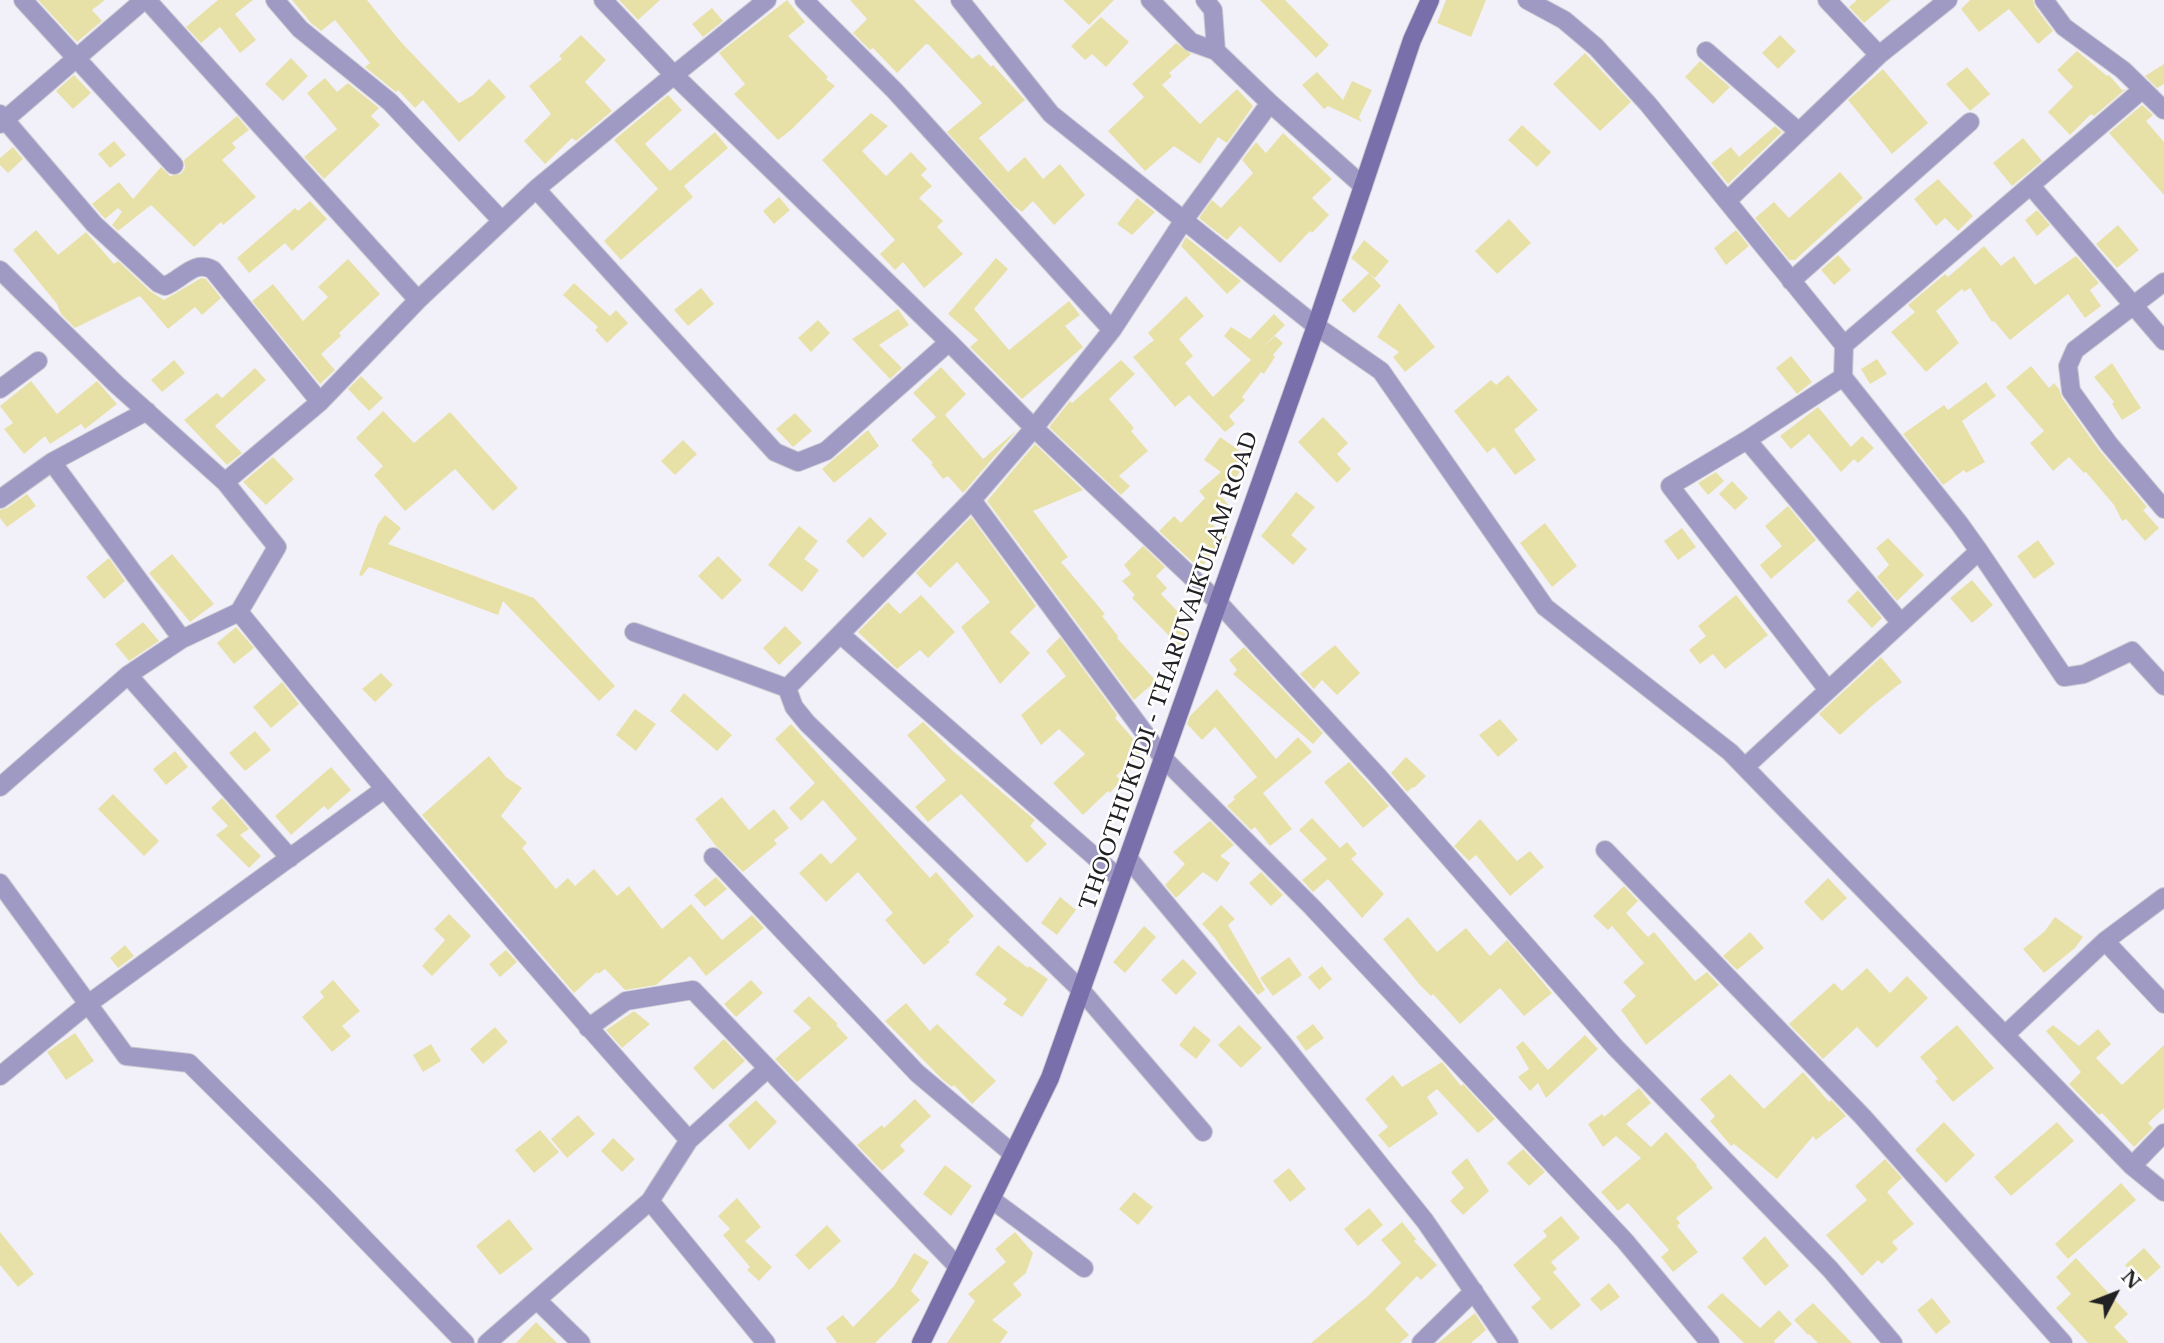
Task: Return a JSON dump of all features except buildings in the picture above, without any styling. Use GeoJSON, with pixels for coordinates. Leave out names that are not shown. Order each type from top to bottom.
{"type":"FeatureCollection","features":[{"type":"Feature","properties":{"kind":"main road","name":"THOOTHUKUDI - THARUVAIKULAM ROAD"},"geometry":{"type":"LineString","coordinates":[[921,1343],[1050,1078],[1316,326],[1412,40],[1430,0]]}},
{"type":"Feature","properties":{"kind":"street"},"geometry":{"type":"LineString","coordinates":[[23,0],[174,165]]}},
{"type":"Feature","properties":{"kind":"street"},"geometry":{"type":"LineString","coordinates":[[320,402],[212,270],[205,265],[198,265],[171,284],[165,286],[158,283],[94,223],[1,119],[146,0],[418,300]]}},
{"type":"Feature","properties":{"kind":"street"},"geometry":{"type":"LineString","coordinates":[[275,0],[300,29],[390,102],[502,221]]}},
{"type":"Feature","properties":{"kind":"street"},"geometry":{"type":"LineString","coordinates":[[603,0],[674,75],[950,342],[1034,428],[1218,602],[1377,775],[1615,1047],[1830,1269],[1893,1343]]}},
{"type":"Feature","properties":{"kind":"street"},"geometry":{"type":"LineString","coordinates":[[225,482],[320,402],[418,300],[536,189],[767,0]]}},
{"type":"Feature","properties":{"kind":"street"},"geometry":{"type":"LineString","coordinates":[[804,0],[895,91],[1112,330]]}},
{"type":"Feature","properties":{"kind":"street"},"geometry":{"type":"LineString","coordinates":[[960,0],[1051,114],[1316,326],[1381,371],[1545,607],[1730,751],[2132,1166],[2164,1192]]}},
{"type":"Feature","properties":{"kind":"street"},"geometry":{"type":"LineString","coordinates":[[1150,0],[1191,42],[1216,51],[1363,186]]}},
{"type":"Feature","properties":{"kind":"street"},"geometry":{"type":"LineString","coordinates":[[1205,0],[1213,10],[1216,51]]}},
{"type":"Feature","properties":{"kind":"street"},"geometry":{"type":"LineString","coordinates":[[1527,0],[1564,20],[1596,47],[1648,104],[1791,281],[1823,316],[1844,345],[1843,377],[1979,551],[2064,677],[2084,674],[2132,651],[2164,686]]}},
{"type":"Feature","properties":{"kind":"street"},"geometry":{"type":"LineString","coordinates":[[1827,0],[1880,55]]}},
{"type":"Feature","properties":{"kind":"street"},"geometry":{"type":"LineString","coordinates":[[1727,201],[1880,55],[1948,0]]}},
{"type":"Feature","properties":{"kind":"street"},"geometry":{"type":"LineString","coordinates":[[2044,0],[2064,27],[2123,70],[2164,110]]}},
{"type":"Feature","properties":{"kind":"street"},"geometry":{"type":"LineString","coordinates":[[1706,51],[1799,132]]}},
{"type":"Feature","properties":{"kind":"street"},"geometry":{"type":"LineString","coordinates":[[1844,345],[2143,89]]}},
{"type":"Feature","properties":{"kind":"street"},"geometry":{"type":"LineString","coordinates":[[787,688],[972,500],[1034,428],[1112,330],[1184,220],[1270,103]]}},
{"type":"Feature","properties":{"kind":"street"},"geometry":{"type":"LineString","coordinates":[[1791,281],[1970,122]]}},
{"type":"Feature","properties":{"kind":"street"},"geometry":{"type":"LineString","coordinates":[[2032,186],[2164,341]]}},
{"type":"Feature","properties":{"kind":"street"},"geometry":{"type":"LineString","coordinates":[[536,189],[775,452],[798,462],[826,451],[950,342]]}},
{"type":"Feature","properties":{"kind":"street"},"geometry":{"type":"LineString","coordinates":[[0,787],[128,675],[182,639],[239,612],[277,547],[225,482],[3,277]]}},
{"type":"Feature","properties":{"kind":"street"},"geometry":{"type":"LineString","coordinates":[[2164,282],[2075,350],[2068,366],[2071,391],[2109,443],[2164,509]]}},
{"type":"Feature","properties":{"kind":"street"},"geometry":{"type":"LineString","coordinates":[[0,388],[38,361]]}},
{"type":"Feature","properties":{"kind":"street"},"geometry":{"type":"LineString","coordinates":[[1828,691],[1670,486],[1747,440],[1843,377]]}},
{"type":"Feature","properties":{"kind":"street"},"geometry":{"type":"LineString","coordinates":[[0,499],[52,462],[147,411]]}},
{"type":"Feature","properties":{"kind":"street"},"geometry":{"type":"LineString","coordinates":[[1747,440],[1900,623]]}},
{"type":"Feature","properties":{"kind":"street"},"geometry":{"type":"LineString","coordinates":[[52,462],[182,639]]}},
{"type":"Feature","properties":{"kind":"street"},"geometry":{"type":"LineString","coordinates":[[972,500],[1163,758],[1312,908],[1615,1231],[1710,1343]]}},
{"type":"Feature","properties":{"kind":"street"},"geometry":{"type":"LineString","coordinates":[[1745,767],[1979,551]]}},
{"type":"Feature","properties":{"kind":"street"},"geometry":{"type":"LineString","coordinates":[[239,612],[383,790],[588,1028],[689,1140]]}},
{"type":"Feature","properties":{"kind":"street"},"geometry":{"type":"LineString","coordinates":[[634,632],[787,688],[794,707],[807,723],[1081,990],[1203,1132]]}},
{"type":"Feature","properties":{"kind":"street"},"geometry":{"type":"LineString","coordinates":[[840,634],[1120,879]]}},
{"type":"Feature","properties":{"kind":"street"},"geometry":{"type":"LineString","coordinates":[[128,675],[290,858]]}},
{"type":"Feature","properties":{"kind":"street"},"geometry":{"type":"LineString","coordinates":[[0,1075],[88,1004],[383,790]]}},
{"type":"Feature","properties":{"kind":"street"},"geometry":{"type":"LineString","coordinates":[[1605,850],[1863,1117],[2063,1343]]}},
{"type":"Feature","properties":{"kind":"street"},"geometry":{"type":"LineString","coordinates":[[713,857],[916,1073],[1013,1154]]}},
{"type":"Feature","properties":{"kind":"street"},"geometry":{"type":"LineString","coordinates":[[1128,858],[1283,1044],[1417,1211],[1509,1343]]}},
{"type":"Feature","properties":{"kind":"street"},"geometry":{"type":"LineString","coordinates":[[0,883],[126,1056],[189,1063],[465,1343]]}},
{"type":"Feature","properties":{"kind":"street"},"geometry":{"type":"LineString","coordinates":[[2005,1035],[2105,941],[2164,897]]}},
{"type":"Feature","properties":{"kind":"street"},"geometry":{"type":"LineString","coordinates":[[2105,941],[2164,1004]]}},
{"type":"Feature","properties":{"kind":"street"},"geometry":{"type":"LineString","coordinates":[[588,1028],[626,1002],[693,990],[958,1267]]}},
{"type":"Feature","properties":{"kind":"street"},"geometry":{"type":"LineString","coordinates":[[487,1343],[650,1201],[689,1140],[767,1069]]}},
{"type":"Feature","properties":{"kind":"street"},"geometry":{"type":"LineString","coordinates":[[2132,1166],[2164,1133]]}},
{"type":"Feature","properties":{"kind":"street"},"geometry":{"type":"LineString","coordinates":[[991,1199],[1084,1268]]}},
{"type":"Feature","properties":{"kind":"street"},"geometry":{"type":"LineString","coordinates":[[650,1201],[766,1343]]}},
{"type":"Feature","properties":{"kind":"street"},"geometry":{"type":"LineString","coordinates":[[1421,1343],[1474,1291]]}},
{"type":"Feature","properties":{"kind":"street"},"geometry":{"type":"LineString","coordinates":[[537,1300],[580,1343]]}}]}
